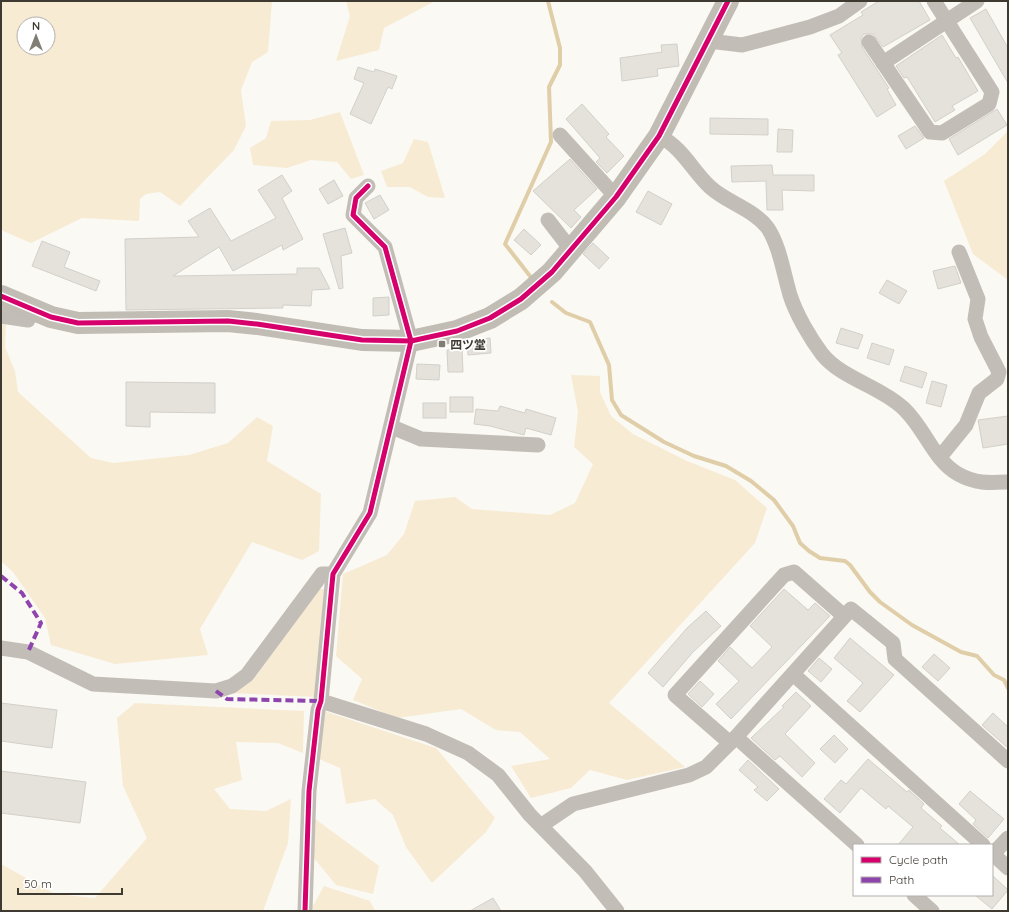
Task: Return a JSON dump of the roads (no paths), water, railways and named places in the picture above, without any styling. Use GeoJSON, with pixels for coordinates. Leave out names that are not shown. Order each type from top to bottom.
{"type":"FeatureCollection","features":[{"type":"Feature","properties":{"kind":"street"},"geometry":{"type":"LineString","coordinates":[[1,296],[51,317],[78,323],[228,321],[362,340],[411,341],[457,331],[490,318],[521,299],[552,272],[616,196],[659,136],[709,41],[728,1]]}},
{"type":"Feature","properties":{"kind":"street"},"geometry":{"type":"LineString","coordinates":[[709,41],[742,45],[810,27],[839,16],[860,1]]}},
{"type":"Feature","properties":{"kind":"street"},"geometry":{"type":"LineString","coordinates":[[869,42],[930,132],[942,133],[989,104],[992,92],[934,1]]}},
{"type":"Feature","properties":{"kind":"street"},"geometry":{"type":"LineString","coordinates":[[883,63],[946,20],[977,1]]}},
{"type":"Feature","properties":{"kind":"street"},"geometry":{"type":"LineString","coordinates":[[560,135],[616,196]]}},
{"type":"Feature","properties":{"kind":"street"},"geometry":{"type":"LineString","coordinates":[[659,136],[670,141],[709,186],[722,197],[755,216],[766,227],[773,239],[797,315],[822,354],[834,366],[882,392],[903,407],[940,457],[957,474],[984,484],[1008,482]]}},
{"type":"Feature","properties":{"kind":"street"},"geometry":{"type":"LineString","coordinates":[[304,911],[309,791],[318,710],[321,701],[333,574],[370,513],[392,427],[411,341],[385,247],[353,215],[356,198],[368,186]]}},
{"type":"Feature","properties":{"kind":"street"},"geometry":{"type":"LineString","coordinates":[[548,220],[572,250]]}},
{"type":"Feature","properties":{"kind":"street"},"geometry":{"type":"LineString","coordinates":[[940,457],[966,425],[979,393],[1002,381],[981,337],[975,319],[978,299],[959,252]]}},
{"type":"Feature","properties":{"kind":"street"},"geometry":{"type":"LineString","coordinates":[[1,316],[28,320],[32,310]]}},
{"type":"Feature","properties":{"kind":"street"},"geometry":{"type":"LineString","coordinates":[[392,427],[421,439],[538,445]]}},
{"type":"Feature","properties":{"kind":"street"},"geometry":{"type":"LineString","coordinates":[[844,616],[794,572],[784,575],[675,694],[733,740],[856,844]]}},
{"type":"Feature","properties":{"kind":"street"},"geometry":{"type":"LineString","coordinates":[[1,648],[28,652],[93,684],[216,691],[232,686],[246,675],[322,574],[333,574]]}},
{"type":"Feature","properties":{"kind":"street"},"geometry":{"type":"LineString","coordinates":[[542,825],[573,804],[689,775],[706,767],[733,740],[851,609],[893,642],[895,659],[1008,761]]}},
{"type":"Feature","properties":{"kind":"street"},"geometry":{"type":"LineString","coordinates":[[793,674],[981,844]]}},
{"type":"Feature","properties":{"kind":"street"},"geometry":{"type":"LineString","coordinates":[[321,701],[426,734],[468,753],[498,775],[530,815],[542,825],[585,871],[617,911]]}},
{"type":"Feature","properties":{"kind":"street"},"geometry":{"type":"LineString","coordinates":[[993,848],[1008,838]]}},
{"type":"Feature","properties":{"kind":"street"},"geometry":{"type":"LineString","coordinates":[[993,855],[1008,868]]}},
{"type":"Feature","properties":{"kind":"street"},"geometry":{"type":"LineString","coordinates":[[915,896],[932,911]]}},
{"type":"Feature","properties":{"kind":"waterway"},"geometry":{"type":"LineString","coordinates":[[530,276],[505,244],[551,142],[549,87],[560,65],[560,48],[548,1]]}},
{"type":"Feature","properties":{"kind":"waterway"},"geometry":{"type":"LineString","coordinates":[[552,302],[566,313],[590,322],[609,365],[612,400],[621,415],[664,442],[694,456],[726,466],[751,481],[774,500],[793,526],[800,543],[809,551],[820,558],[845,561],[850,565],[870,592],[880,602],[912,625],[961,652],[977,656],[994,675],[1004,680],[1008,688]]}},
{"type":"Feature","properties":{"kind":"place","name":"四ツ堂"},"geometry":{"type":"Point","coordinates":[442,344]}}]}
